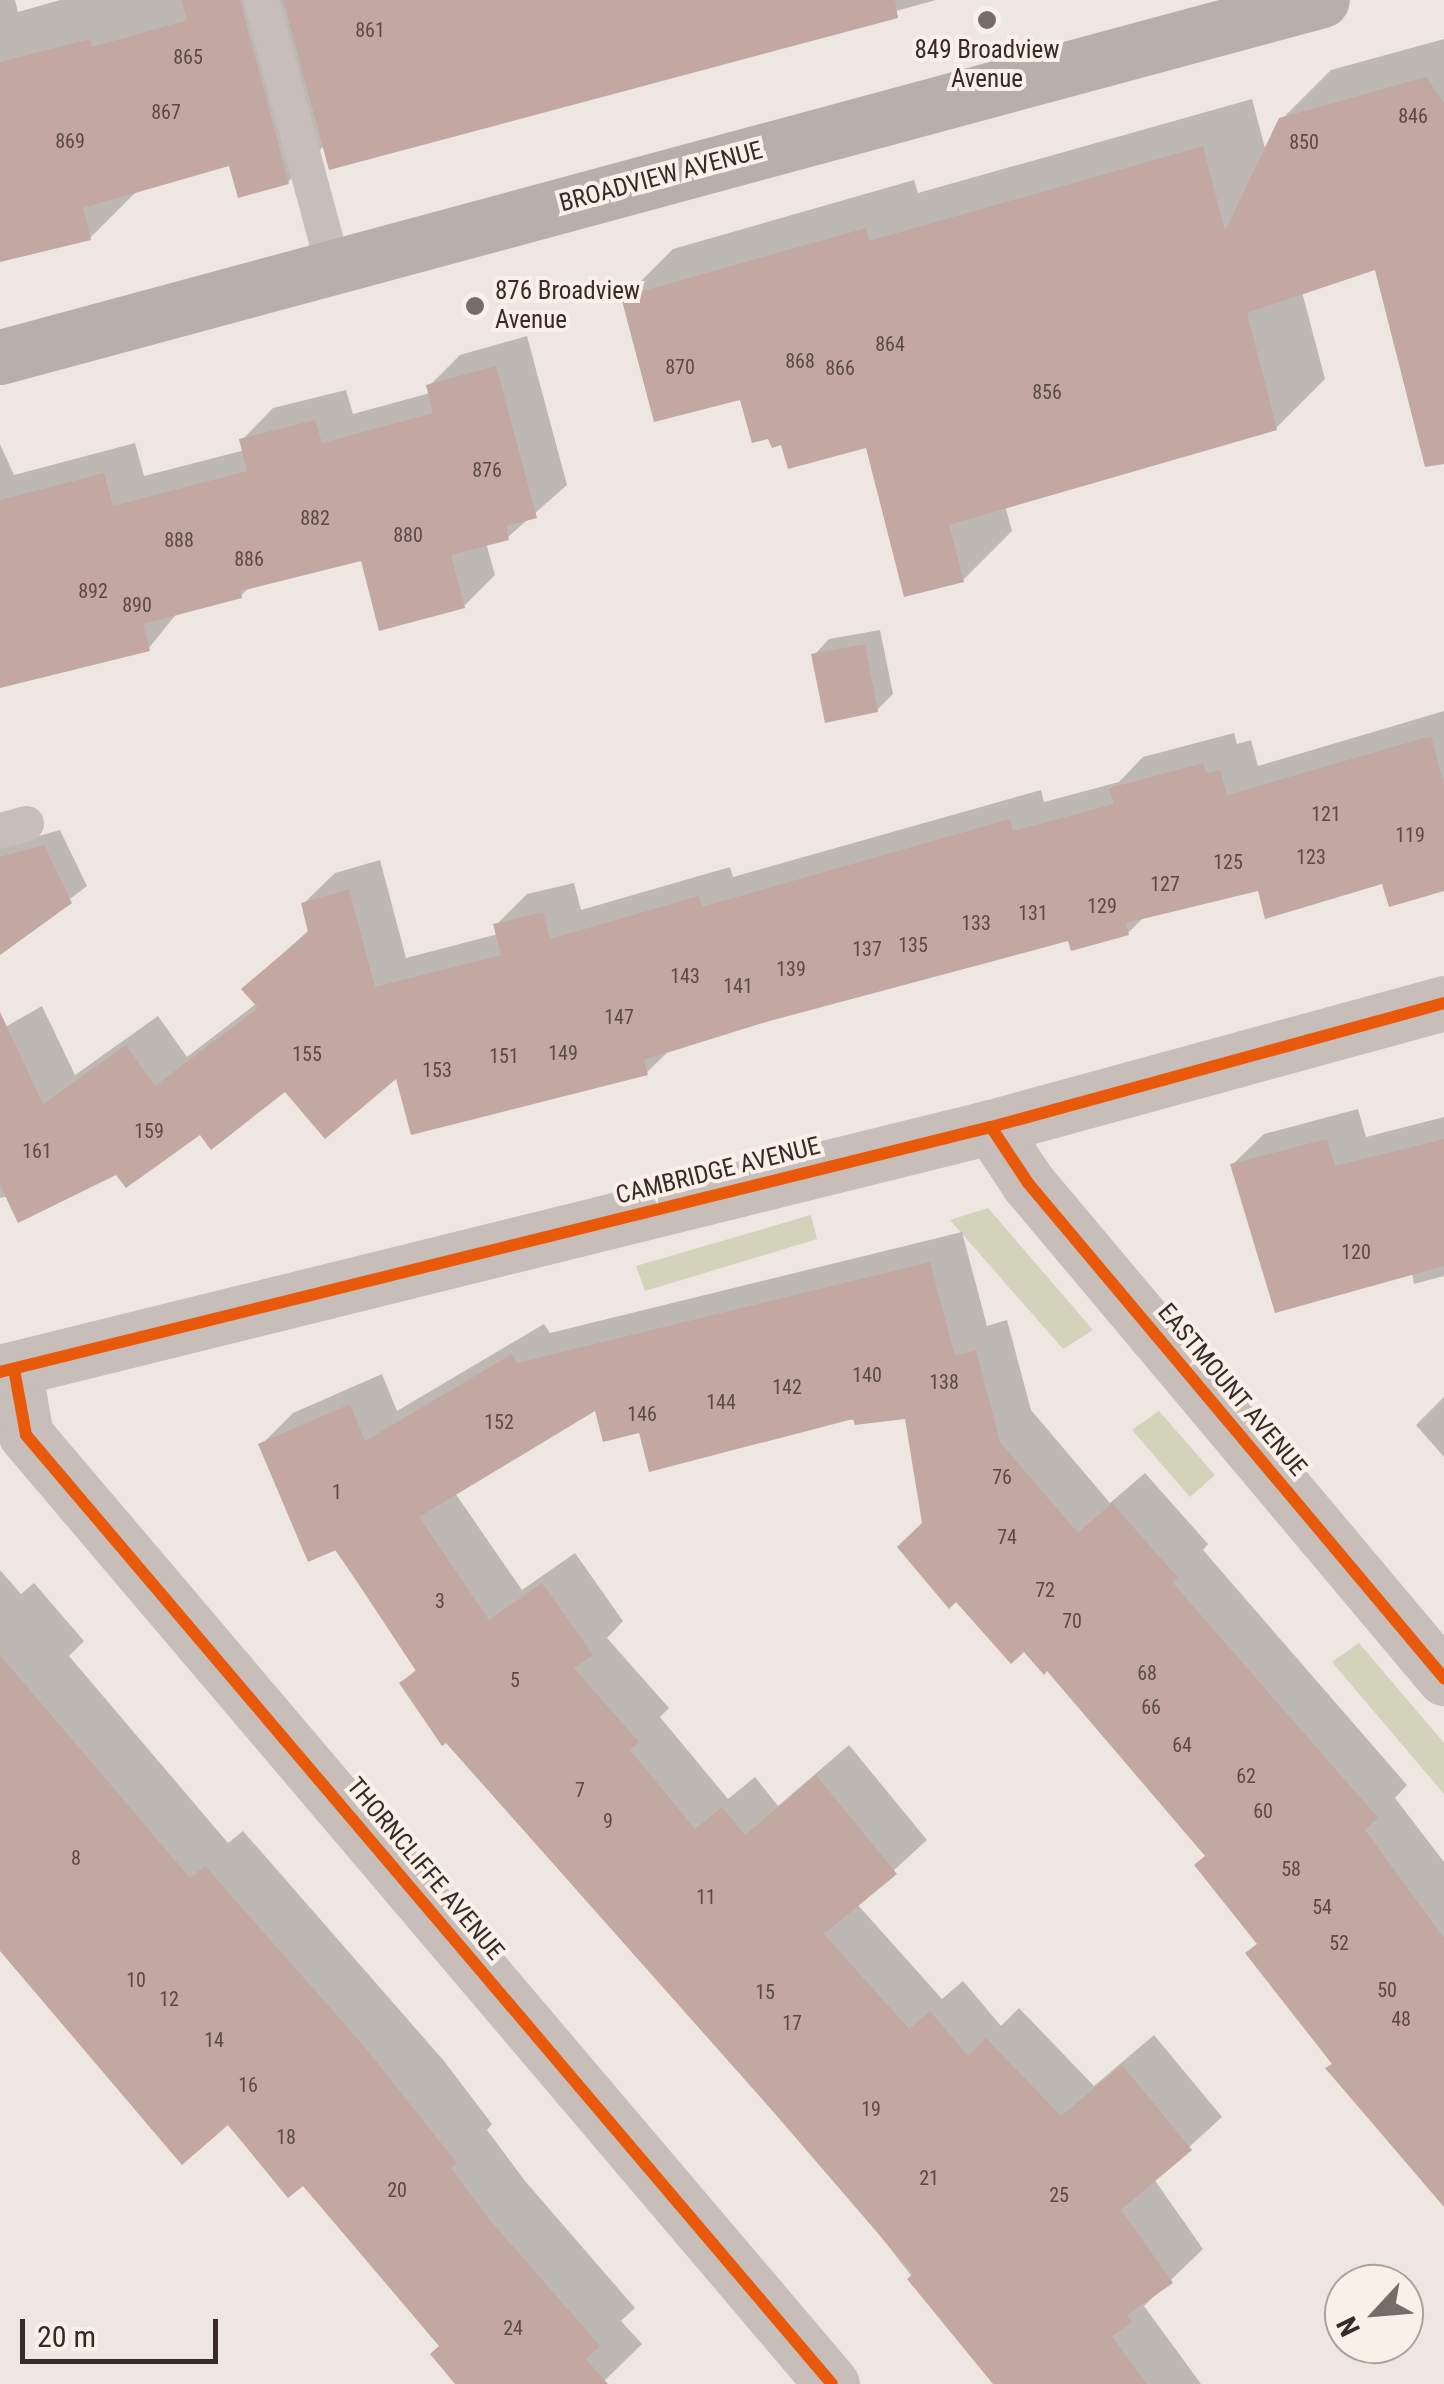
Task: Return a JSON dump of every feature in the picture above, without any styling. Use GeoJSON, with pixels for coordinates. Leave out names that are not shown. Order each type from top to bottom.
{"type":"FeatureCollection","features":[{"type":"Feature","properties":{"kind":"main road","name":"BROADVIEW AVENUE"},"geometry":{"type":"LineString","coordinates":[[0,357],[1322,0]]}},
{"type":"Feature","properties":{"kind":"street","name":"CAMBRIDGE AVENUE"},"geometry":{"type":"LineString","coordinates":[[7,1371],[991,1126],[1444,1002]]}},
{"type":"Feature","properties":{"kind":"street","name":"EASTMOUNT AVENUE"},"geometry":{"type":"LineString","coordinates":[[991,1126],[1036,1192],[1444,1678]]}},
{"type":"Feature","properties":{"kind":"street","name":"THORNCLIFFE AVENUE"},"geometry":{"type":"LineString","coordinates":[[7,1371],[26,1435],[832,2384]]}},
{"type":"Feature","properties":{"kind":"lane"},"geometry":{"type":"LineString","coordinates":[[261,0],[334,266]]}},
{"type":"Feature","properties":{"kind":"green space"},"geometry":{"type":"Polygon","coordinates":[[[988,1208],[1093,1330],[1063,1349],[950,1220],[988,1208]]]}},
{"type":"Feature","properties":{"kind":"green space"},"geometry":{"type":"Polygon","coordinates":[[[811,1215],[817,1239],[645,1291],[636,1266],[811,1215]]]}},
{"type":"Feature","properties":{"kind":"green space"},"geometry":{"type":"Polygon","coordinates":[[[1159,1411],[1215,1475],[1190,1497],[1132,1430],[1159,1411]]]}},
{"type":"Feature","properties":{"kind":"green space"},"geometry":{"type":"Polygon","coordinates":[[[1359,1643],[1444,1743],[1444,1794],[1332,1662],[1359,1643]]]}},
{"type":"Feature","properties":{"kind":"building"},"geometry":{"type":"Polygon","coordinates":[[[181,0],[240,0],[289,184],[238,198],[229,166],[83,208],[91,240],[0,262],[0,62],[90,39],[92,47],[187,20],[181,0]]]}},
{"type":"Feature","properties":{"kind":"building"},"geometry":{"type":"Polygon","coordinates":[[[283,0],[895,0],[898,18],[329,170],[283,0]]]}},
{"type":"Feature","properties":{"kind":"building"},"geometry":{"type":"Polygon","coordinates":[[[1426,77],[1444,103],[1444,464],[1425,467],[1375,270],[1247,313],[1277,430],[949,525],[964,582],[904,597],[866,448],[788,469],[781,445],[772,448],[768,439],[752,443],[740,400],[654,422],[621,297],[866,228],[869,241],[1203,146],[1225,231],[1279,118],[1426,77]]]}},
{"type":"Feature","properties":{"kind":"building"},"geometry":{"type":"Polygon","coordinates":[[[496,366],[537,518],[506,526],[509,540],[451,555],[465,608],[379,631],[361,561],[241,591],[242,598],[143,624],[150,651],[0,688],[0,500],[104,473],[113,506],[247,471],[239,439],[315,420],[322,443],[433,413],[426,385],[496,366]]]}},
{"type":"Feature","properties":{"kind":"building"},"geometry":{"type":"Polygon","coordinates":[[[865,644],[878,712],[825,723],[811,654],[865,644]]]}},
{"type":"Feature","properties":{"kind":"building"},"geometry":{"type":"Polygon","coordinates":[[[1431,736],[1444,785],[1444,891],[1389,907],[1382,884],[1265,919],[1258,891],[1126,923],[1129,935],[1071,951],[1068,941],[766,1022],[644,1060],[648,1075],[411,1135],[396,1079],[325,1139],[285,1092],[211,1150],[200,1135],[126,1188],[116,1175],[18,1223],[0,1185],[0,1012],[43,1104],[126,1045],[155,1086],[258,1008],[241,989],[308,932],[301,903],[349,889],[375,987],[501,955],[493,924],[543,912],[550,939],[699,896],[702,907],[1010,819],[1013,831],[1114,804],[1109,788],[1203,763],[1206,773],[1220,770],[1227,795],[1431,736]]]}},
{"type":"Feature","properties":{"kind":"building"},"geometry":{"type":"Polygon","coordinates":[[[44,845],[72,903],[0,955],[0,857],[44,845]]]}},
{"type":"Feature","properties":{"kind":"building"},"geometry":{"type":"Polygon","coordinates":[[[1327,1139],[1335,1166],[1444,1139],[1444,1266],[1275,1313],[1230,1164],[1327,1139]]]}},
{"type":"Feature","properties":{"kind":"building"},"geometry":{"type":"Polygon","coordinates":[[[930,1262],[955,1356],[976,1350],[1000,1442],[1078,1533],[1112,1503],[1178,1578],[1173,1583],[1378,1818],[1365,1830],[1444,1938],[1444,2207],[1325,2068],[1332,2064],[1245,1953],[1257,1944],[1194,1865],[1205,1856],[1047,1671],[1044,1675],[1024,1652],[1011,1664],[956,1602],[949,1609],[897,1547],[922,1523],[905,1419],[855,1425],[853,1419],[649,1472],[639,1433],[603,1442],[595,1411],[419,1517],[489,1620],[542,1583],[593,1655],[574,1668],[639,1742],[630,1750],[695,1829],[722,1807],[745,1835],[816,1775],[897,1874],[824,1934],[909,2029],[930,2011],[968,2056],[986,2038],[1061,2116],[1122,2065],[1192,2150],[1121,2210],[1173,2283],[1127,2315],[1132,2322],[1112,2336],[1147,2384],[993,2384],[907,2279],[913,2274],[770,2108],[446,1743],[442,1746],[399,1683],[416,1671],[336,1550],[308,1562],[258,1444],[350,1404],[365,1441],[512,1354],[517,1363],[930,1262]]]}},
{"type":"Feature","properties":{"kind":"building"},"geometry":{"type":"Polygon","coordinates":[[[0,1655],[190,1878],[205,1866],[363,2045],[457,2163],[451,2168],[488,2218],[600,2346],[586,2359],[608,2384],[455,2384],[430,2354],[439,2346],[303,2186],[288,2198],[228,2125],[182,2165],[0,1951],[0,1655]]]}},
{"type":"Feature","properties":{"kind":"cycle path"},"geometry":{"type":"LineString","coordinates":[[0,1372],[991,1127],[1444,1003]]}},
{"type":"Feature","properties":{"kind":"cycle path"},"geometry":{"type":"LineString","coordinates":[[991,1127],[1028,1183],[1444,1678]]}},
{"type":"Feature","properties":{"kind":"cycle path"},"geometry":{"type":"LineString","coordinates":[[14,1369],[26,1435],[832,2384]]}},
{"type":"Feature","properties":{"kind":"place","name":"849 Broadview Avenue"},"geometry":{"type":"Point","coordinates":[987,20]}},
{"type":"Feature","properties":{"kind":"place","name":"876 Broadview Avenue"},"geometry":{"type":"Point","coordinates":[475,306]}}]}
